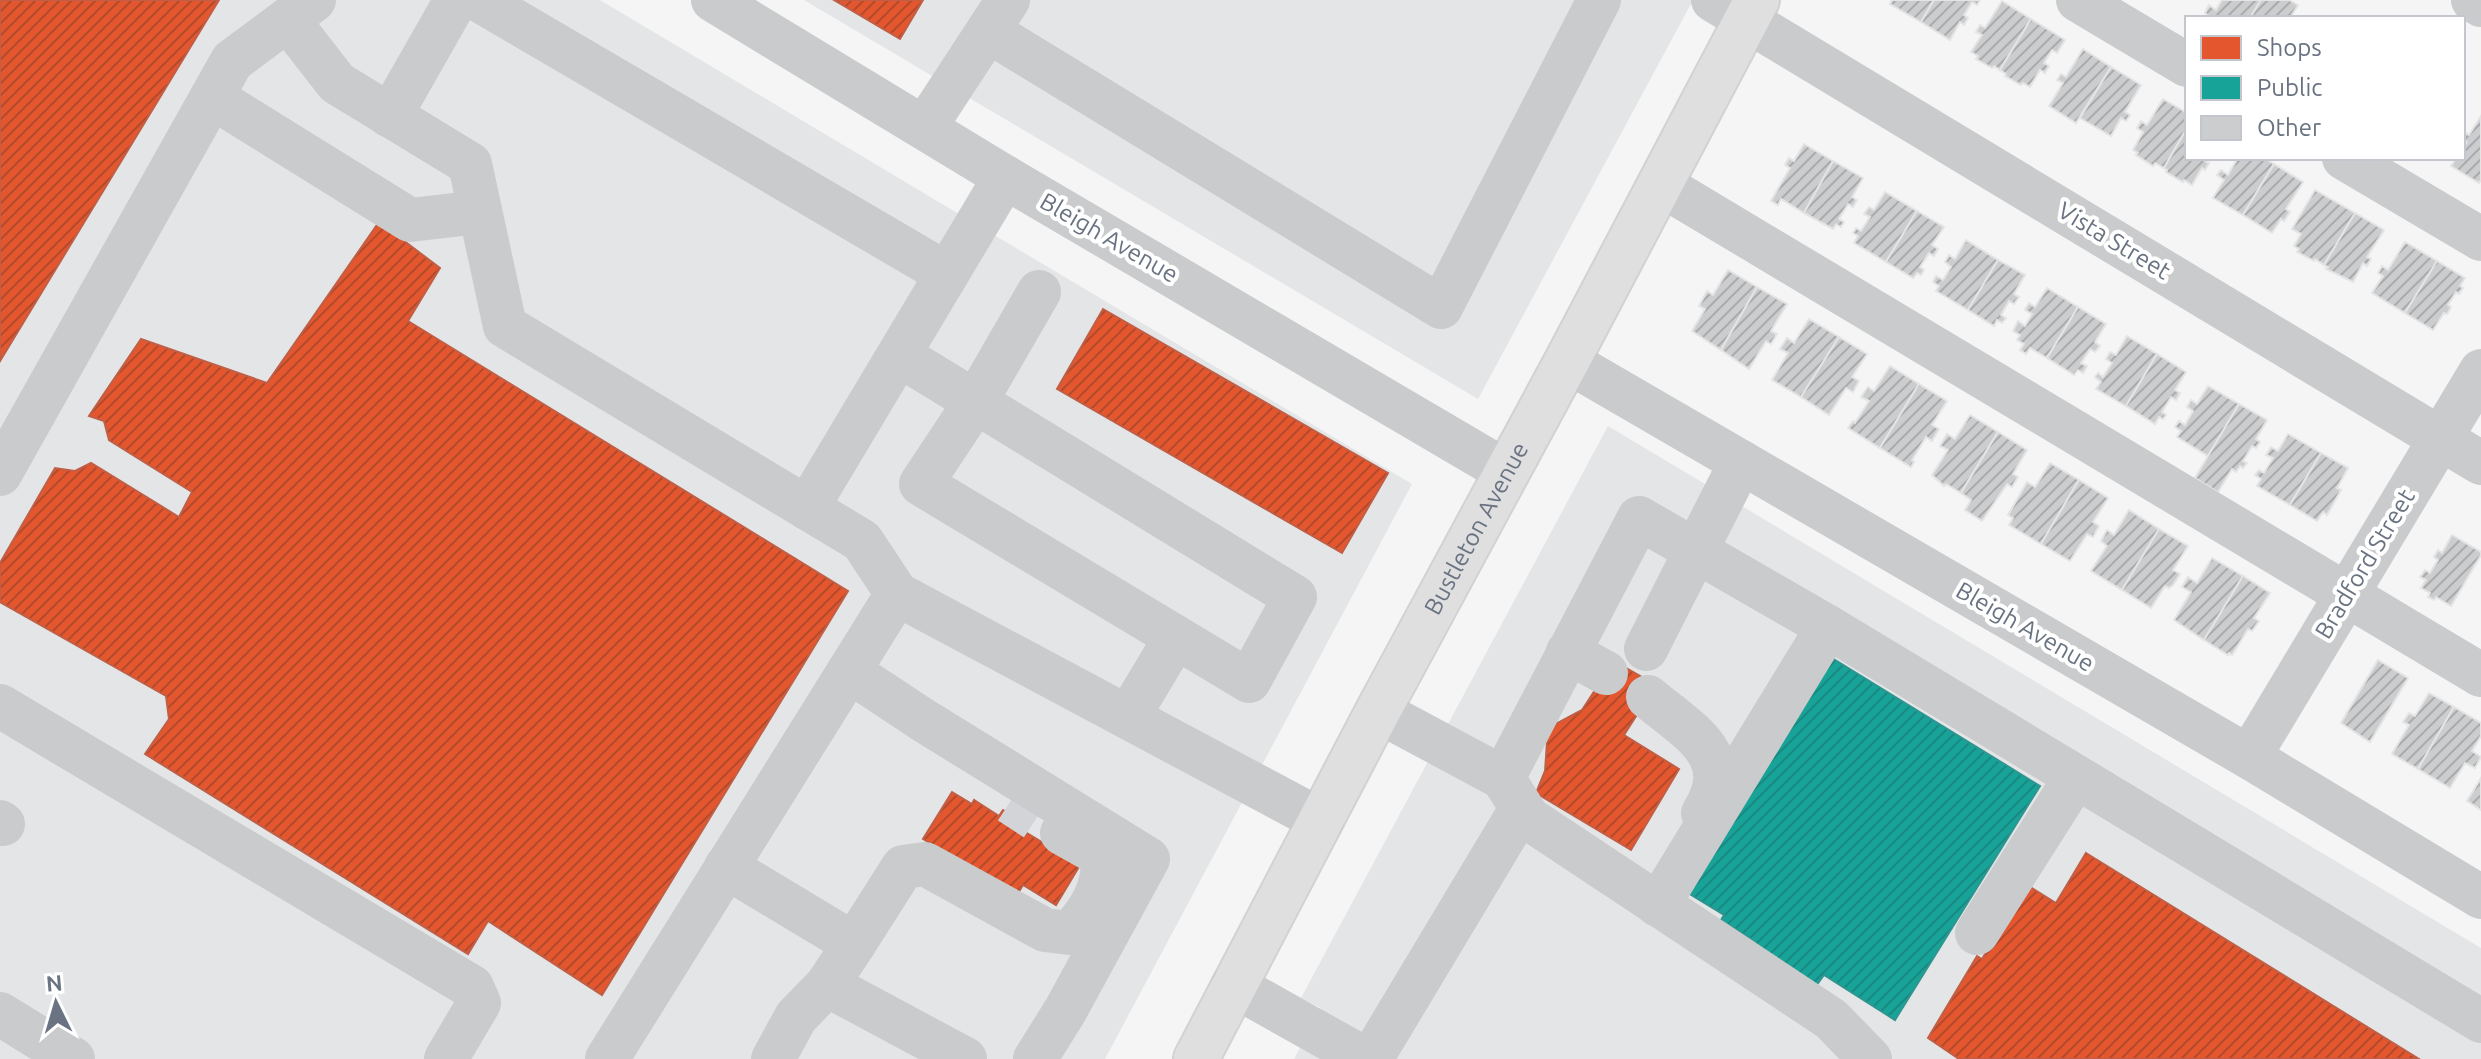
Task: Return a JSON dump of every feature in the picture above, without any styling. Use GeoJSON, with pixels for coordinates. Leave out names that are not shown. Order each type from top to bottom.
{"type":"FeatureCollection","features":[{"type":"Feature","properties":{"kind":"main road","name":"Bustleton Avenue"},"geometry":{"type":"LineString","coordinates":[[1196,1059],[1660,184],[1739,6]]}},
{"type":"Feature","properties":{"kind":"street"},"geometry":{"type":"LineString","coordinates":[[390,116],[456,0]]}},
{"type":"Feature","properties":{"kind":"street"},"geometry":{"type":"LineString","coordinates":[[479,0],[947,274]]}},
{"type":"Feature","properties":{"kind":"street","name":"Bleigh Avenue"},"geometry":{"type":"LineString","coordinates":[[713,0],[1005,177],[1507,472]]}},
{"type":"Feature","properties":{"kind":"street"},"geometry":{"type":"LineString","coordinates":[[925,127],[998,16],[1441,307],[1599,0]]}},
{"type":"Feature","properties":{"kind":"street"},"geometry":{"type":"LineString","coordinates":[[2078,0],[2185,64]]}},
{"type":"Feature","properties":{"kind":"street"},"geometry":{"type":"LineString","coordinates":[[2473,0],[2481,5]]}},
{"type":"Feature","properties":{"kind":"street","name":"Vista Street"},"geometry":{"type":"LineString","coordinates":[[1739,6],[2481,463]]}},
{"type":"Feature","properties":{"kind":"street"},"geometry":{"type":"LineString","coordinates":[[0,474],[232,61],[301,10],[337,83],[470,164],[505,326],[862,541],[897,594],[1322,821]]}},
{"type":"Feature","properties":{"kind":"street"},"geometry":{"type":"LineString","coordinates":[[212,97],[410,220],[480,212]]}},
{"type":"Feature","properties":{"kind":"street"},"geometry":{"type":"LineString","coordinates":[[2347,160],[2481,239]]}},
{"type":"Feature","properties":{"kind":"street"},"geometry":{"type":"LineString","coordinates":[[807,508],[1005,177]]}},
{"type":"Feature","properties":{"kind":"street"},"geometry":{"type":"LineString","coordinates":[[1660,184],[2481,675]]}},
{"type":"Feature","properties":{"kind":"street"},"geometry":{"type":"LineString","coordinates":[[899,355],[976,401],[1295,597],[1249,681],[921,484],[976,401],[1039,292]]}},
{"type":"Feature","properties":{"kind":"street","name":"Bleigh Avenue"},"geometry":{"type":"LineString","coordinates":[[1567,361],[2249,757],[2481,897]]}},
{"type":"Feature","properties":{"kind":"street","name":"Bradford Street"},"geometry":{"type":"LineString","coordinates":[[2249,757],[2481,371]]}},
{"type":"Feature","properties":{"kind":"street"},"geometry":{"type":"LineString","coordinates":[[1646,649],[1741,462]]}},
{"type":"Feature","properties":{"kind":"street"},"geometry":{"type":"LineString","coordinates":[[1233,985],[1368,1059],[1512,793],[1568,652],[1639,518],[1828,627],[2481,1021]]}},
{"type":"Feature","properties":{"kind":"street"},"geometry":{"type":"LineString","coordinates":[[607,1059],[897,594]]}},
{"type":"Feature","properties":{"kind":"street"},"geometry":{"type":"LineString","coordinates":[[1654,903],[1828,627]]}},
{"type":"Feature","properties":{"kind":"street"},"geometry":{"type":"LineString","coordinates":[[1128,717],[1176,637]]}},
{"type":"Feature","properties":{"kind":"street"},"geometry":{"type":"LineString","coordinates":[[1568,652],[1606,673]]}},
{"type":"Feature","properties":{"kind":"street"},"geometry":{"type":"LineString","coordinates":[[849,671],[1148,859],[1065,1011],[1035,1059]]}},
{"type":"Feature","properties":{"kind":"street"},"geometry":{"type":"LineString","coordinates":[[1648,697],[1705,747],[1716,769],[1712,799],[1654,903]]}},
{"type":"Feature","properties":{"kind":"street"},"geometry":{"type":"LineString","coordinates":[[0,706],[472,987],[479,1003],[446,1059]]}},
{"type":"Feature","properties":{"kind":"street"},"geometry":{"type":"LineString","coordinates":[[1378,711],[1512,793],[1528,818],[1831,1019],[1870,1059]]}},
{"type":"Feature","properties":{"kind":"street"},"geometry":{"type":"LineString","coordinates":[[773,1059],[796,1017],[827,985],[903,867],[925,864],[1045,930],[1070,933],[1084,918],[1103,879],[1103,856],[1023,810],[975,777],[949,736]]}},
{"type":"Feature","properties":{"kind":"street"},"geometry":{"type":"LineString","coordinates":[[1977,933],[2076,777]]}},
{"type":"Feature","properties":{"kind":"street"},"geometry":{"type":"LineString","coordinates":[[726,867],[854,944]]}},
{"type":"Feature","properties":{"kind":"street"},"geometry":{"type":"LineString","coordinates":[[827,985],[965,1059]]}},
{"type":"Feature","properties":{"kind":"street"},"geometry":{"type":"LineString","coordinates":[[0,1014],[73,1059]]}},
{"type":"Feature","properties":{"kind":"shaded area"},"geometry":{"type":"Polygon","coordinates":[[[0,0],[600,0],[1412,484],[1105,1059],[0,1059],[0,0]]]}},
{"type":"Feature","properties":{"kind":"shaded area"},"geometry":{"type":"Polygon","coordinates":[[[804,0],[1693,0],[1478,399],[804,0]]]}},
{"type":"Feature","properties":{"kind":"shaded area"},"geometry":{"type":"Polygon","coordinates":[[[1608,426],[2481,948],[2481,1059],[1294,1059],[1321,1008],[1301,998],[1608,426]]]}},
{"type":"Feature","properties":{"kind":"building: Shops"},"geometry":{"type":"Polygon","coordinates":[[[0,0],[219,0],[0,361],[0,0]]]}},
{"type":"Feature","properties":{"kind":"building: Shops"},"geometry":{"type":"Polygon","coordinates":[[[834,0],[923,0],[900,39],[834,0]]]}},
{"type":"Feature","properties":{"kind":"building: Shops"},"geometry":{"type":"Polygon","coordinates":[[[379,222],[440,268],[408,321],[848,591],[602,995],[488,921],[468,954],[145,754],[169,719],[166,696],[0,602],[0,563],[55,468],[75,471],[91,463],[179,517],[192,492],[109,440],[104,421],[89,416],[141,339],[267,383],[379,222]]]}},
{"type":"Feature","properties":{"kind":"building: Shops"},"geometry":{"type":"Polygon","coordinates":[[[1103,309],[1388,473],[1342,553],[1057,389],[1103,309]]]}},
{"type":"Feature","properties":{"kind":"building: Shops"},"geometry":{"type":"Polygon","coordinates":[[[1614,661],[1656,685],[1624,735],[1679,769],[1631,850],[1536,793],[1545,771],[1548,728],[1582,710],[1614,661]]]}},
{"type":"Feature","properties":{"kind":"building: Shops"},"geometry":{"type":"Polygon","coordinates":[[[952,792],[972,804],[974,800],[999,816],[1003,810],[1021,821],[1017,827],[1080,865],[1056,905],[1023,885],[1017,895],[923,839],[952,792]]]}},
{"type":"Feature","properties":{"kind":"building: Shops"},"geometry":{"type":"Polygon","coordinates":[[[2086,853],[2419,1059],[1959,1059],[1928,1038],[1977,956],[1982,959],[2027,885],[2056,903],[2086,853]]]}},
{"type":"Feature","properties":{"kind":"building: Public"},"geometry":{"type":"Polygon","coordinates":[[[1832,658],[2040,786],[1895,1020],[1824,975],[1816,986],[1753,947],[1756,942],[1721,920],[1724,915],[1688,893],[1832,658]]]}},
{"type":"Feature","properties":{"kind":"building: Other"},"geometry":{"type":"Polygon","coordinates":[[[1892,0],[1934,0],[1921,22],[1890,4],[1892,0]]]}},
{"type":"Feature","properties":{"kind":"building: Other"},"geometry":{"type":"Polygon","coordinates":[[[1934,0],[1980,0],[1977,5],[1972,2],[1964,15],[1968,18],[1964,25],[1960,22],[1950,40],[1921,22],[1934,0]]]}},
{"type":"Feature","properties":{"kind":"building: Other"},"geometry":{"type":"Polygon","coordinates":[[[2222,0],[2261,0],[2251,16],[2209,16],[2205,13],[2209,5],[2216,10],[2222,0]]]}},
{"type":"Feature","properties":{"kind":"building: Other"},"geometry":{"type":"Polygon","coordinates":[[[2261,0],[2289,0],[2298,5],[2291,16],[2251,16],[2261,0]]]}},
{"type":"Feature","properties":{"kind":"building: Other"},"geometry":{"type":"Polygon","coordinates":[[[2002,1],[2031,19],[2000,70],[1976,59],[1978,56],[1971,52],[1982,35],[1976,32],[1980,25],[1985,28],[2002,1]]]}},
{"type":"Feature","properties":{"kind":"building: Other"},"geometry":{"type":"Polygon","coordinates":[[[2031,19],[2065,40],[2057,53],[2052,50],[2044,63],[2049,66],[2045,73],[2040,70],[2030,87],[2005,76],[2000,70],[2031,19]]]}},
{"type":"Feature","properties":{"kind":"building: Other"},"geometry":{"type":"Polygon","coordinates":[[[2083,49],[2111,67],[2076,123],[2049,106],[2063,83],[2057,80],[2061,74],[2066,77],[2083,49]]]}},
{"type":"Feature","properties":{"kind":"building: Other"},"geometry":{"type":"Polygon","coordinates":[[[2111,67],[2141,85],[2125,112],[2130,115],[2126,121],[2121,118],[2111,136],[2080,118],[2111,67]]]}},
{"type":"Feature","properties":{"kind":"building: Other"},"geometry":{"type":"Polygon","coordinates":[[[2163,99],[2185,112],[2185,131],[2164,168],[2155,163],[2153,166],[2133,150],[2143,132],[2137,128],[2141,121],[2147,125],[2163,99]]]}},
{"type":"Feature","properties":{"kind":"building: Other"},"geometry":{"type":"Polygon","coordinates":[[[2481,116],[2479,183],[2451,166],[2456,160],[2465,160],[2465,132],[2469,135],[2481,116]]]}},
{"type":"Feature","properties":{"kind":"building: Other"},"geometry":{"type":"Polygon","coordinates":[[[2185,131],[2185,160],[2206,160],[2209,163],[2205,170],[2202,168],[2192,185],[2164,168],[2185,131]]]}},
{"type":"Feature","properties":{"kind":"building: Other"},"geometry":{"type":"Polygon","coordinates":[[[1804,144],[1833,161],[1804,213],[1781,199],[1778,205],[1771,201],[1790,168],[1785,165],[1789,158],[1794,161],[1804,144]]]}},
{"type":"Feature","properties":{"kind":"building: Other"},"geometry":{"type":"Polygon","coordinates":[[[2267,160],[2274,164],[2243,215],[2213,198],[2224,180],[2217,175],[2221,170],[2228,175],[2236,161],[2267,160]]]}},
{"type":"Feature","properties":{"kind":"building: Other"},"geometry":{"type":"Polygon","coordinates":[[[1833,161],[1863,178],[1852,197],[1857,200],[1853,207],[1848,204],[1839,219],[1844,222],[1841,227],[1836,224],[1833,229],[1804,213],[1833,161]]]}},
{"type":"Feature","properties":{"kind":"building: Other"},"geometry":{"type":"Polygon","coordinates":[[[2274,164],[2303,182],[2286,209],[2290,212],[2272,233],[2243,215],[2274,164]]]}},
{"type":"Feature","properties":{"kind":"building: Other"},"geometry":{"type":"Polygon","coordinates":[[[2315,190],[2355,213],[2324,265],[2297,252],[2299,249],[2294,246],[2301,234],[2292,229],[2315,190]]]}},
{"type":"Feature","properties":{"kind":"building: Other"},"geometry":{"type":"Polygon","coordinates":[[[1885,192],[1917,211],[1886,262],[1854,243],[1858,236],[1853,233],[1856,228],[1861,231],[1870,217],[1864,214],[1869,207],[1874,210],[1885,192]]]}},
{"type":"Feature","properties":{"kind":"building: Other"},"geometry":{"type":"Polygon","coordinates":[[[1917,211],[1944,227],[1932,245],[1938,249],[1934,256],[1929,253],[1920,267],[1924,270],[1921,275],[1917,273],[1913,278],[1886,262],[1917,211]]]}},
{"type":"Feature","properties":{"kind":"building: Other"},"geometry":{"type":"Polygon","coordinates":[[[2355,213],[2384,230],[2367,257],[2371,259],[2367,266],[2363,263],[2353,282],[2326,269],[2328,267],[2324,265],[2355,213]]]}},
{"type":"Feature","properties":{"kind":"building: Other"},"geometry":{"type":"Polygon","coordinates":[[[1966,240],[1998,260],[1968,310],[1936,291],[1939,286],[1933,282],[1936,276],[1943,280],[1951,267],[1945,262],[1949,255],[1955,259],[1966,240]]]}},
{"type":"Feature","properties":{"kind":"building: Other"},"geometry":{"type":"Polygon","coordinates":[[[2405,242],[2437,261],[2405,313],[2372,293],[2383,276],[2378,273],[2382,266],[2388,270],[2405,242]]]}},
{"type":"Feature","properties":{"kind":"building: Other"},"geometry":{"type":"Polygon","coordinates":[[[1998,260],[2025,275],[2014,294],[2019,297],[2014,304],[2009,301],[2001,315],[2006,318],[2002,323],[1997,320],[1994,326],[1968,310],[1998,260]]]}},
{"type":"Feature","properties":{"kind":"building: Other"},"geometry":{"type":"Polygon","coordinates":[[[2437,261],[2465,278],[2460,286],[2463,288],[2459,294],[2456,292],[2448,305],[2451,307],[2447,314],[2444,313],[2433,330],[2405,313],[2437,261]]]}},
{"type":"Feature","properties":{"kind":"building: Other"},"geometry":{"type":"Polygon","coordinates":[[[1728,270],[1757,287],[1721,350],[1692,331],[1705,309],[1699,306],[1707,291],[1713,295],[1728,270]]]}},
{"type":"Feature","properties":{"kind":"building: Other"},"geometry":{"type":"Polygon","coordinates":[[[1757,287],[1787,304],[1771,331],[1777,334],[1771,344],[1766,341],[1749,369],[1721,350],[1757,287]]]}},
{"type":"Feature","properties":{"kind":"building: Other"},"geometry":{"type":"Polygon","coordinates":[[[2047,288],[2078,307],[2047,358],[2030,348],[2026,354],[2020,350],[2024,344],[2017,340],[2020,335],[2013,331],[2018,321],[2025,326],[2032,314],[2025,310],[2029,303],[2035,307],[2047,288]]]}},
{"type":"Feature","properties":{"kind":"building: Other"},"geometry":{"type":"Polygon","coordinates":[[[2078,307],[2106,324],[2095,342],[2100,346],[2095,352],[2090,349],[2081,363],[2087,366],[2083,373],[2078,370],[2074,375],[2047,358],[2078,307]]]}},
{"type":"Feature","properties":{"kind":"building: Other"},"geometry":{"type":"Polygon","coordinates":[[[1809,319],[1839,337],[1801,397],[1772,380],[1788,353],[1780,349],[1787,338],[1794,343],[1809,319]]]}},
{"type":"Feature","properties":{"kind":"building: Other"},"geometry":{"type":"Polygon","coordinates":[[[2127,336],[2157,354],[2126,406],[2096,389],[2101,382],[2095,377],[2098,373],[2103,377],[2112,363],[2106,359],[2110,352],[2116,355],[2127,336]]]}},
{"type":"Feature","properties":{"kind":"building: Other"},"geometry":{"type":"Polygon","coordinates":[[[1839,337],[1867,354],[1852,377],[1859,381],[1853,392],[1846,388],[1829,415],[1801,397],[1839,337]]]}},
{"type":"Feature","properties":{"kind":"building: Other"},"geometry":{"type":"Polygon","coordinates":[[[2157,354],[2186,372],[2175,390],[2180,393],[2176,400],[2171,397],[2162,412],[2166,415],[2163,419],[2159,417],[2155,424],[2126,406],[2157,354]]]}},
{"type":"Feature","properties":{"kind":"building: Other"},"geometry":{"type":"Polygon","coordinates":[[[1890,366],[1919,384],[1880,448],[1848,428],[1853,421],[1855,423],[1869,401],[1861,397],[1868,387],[1874,391],[1890,366]]]}},
{"type":"Feature","properties":{"kind":"building: Other"},"geometry":{"type":"Polygon","coordinates":[[[1919,384],[1947,401],[1932,425],[1939,429],[1932,441],[1926,437],[1911,467],[1880,448],[1919,384]]]}},
{"type":"Feature","properties":{"kind":"building: Other"},"geometry":{"type":"Polygon","coordinates":[[[2208,386],[2239,404],[2208,456],[2177,437],[2181,431],[2175,427],[2179,421],[2185,425],[2193,411],[2187,407],[2191,400],[2197,404],[2208,386]]]}},
{"type":"Feature","properties":{"kind":"building: Other"},"geometry":{"type":"Polygon","coordinates":[[[2239,404],[2267,420],[2256,439],[2260,442],[2256,448],[2252,446],[2243,461],[2247,463],[2236,472],[2232,469],[2218,492],[2195,478],[2239,404]]]}},
{"type":"Feature","properties":{"kind":"building: Other"},"geometry":{"type":"Polygon","coordinates":[[[1970,415],[1998,432],[1961,493],[1946,484],[1944,486],[1932,475],[1948,450],[1940,446],[1947,434],[1955,439],[1970,415]]]}},
{"type":"Feature","properties":{"kind":"building: Other"},"geometry":{"type":"Polygon","coordinates":[[[1998,432],[2027,450],[2013,474],[2018,477],[2012,487],[2007,484],[1982,521],[1965,510],[1971,500],[1961,493],[1998,432]]]}},
{"type":"Feature","properties":{"kind":"building: Other"},"geometry":{"type":"Polygon","coordinates":[[[2288,434],[2321,453],[2290,505],[2257,486],[2261,479],[2255,475],[2259,470],[2264,473],[2273,458],[2266,455],[2271,447],[2278,451],[2288,434]]]}},
{"type":"Feature","properties":{"kind":"building: Other"},"geometry":{"type":"Polygon","coordinates":[[[2321,453],[2348,468],[2337,488],[2341,490],[2327,515],[2323,512],[2317,521],[2290,505],[2321,453]]]}},
{"type":"Feature","properties":{"kind":"building: Other"},"geometry":{"type":"Polygon","coordinates":[[[2050,463],[2079,480],[2041,544],[2009,525],[2013,518],[2008,515],[2027,482],[2035,487],[2050,463]]]}},
{"type":"Feature","properties":{"kind":"building: Other"},"geometry":{"type":"Polygon","coordinates":[[[2079,480],[2108,498],[2093,522],[2099,526],[2093,537],[2087,534],[2070,561],[2041,544],[2079,480]]]}},
{"type":"Feature","properties":{"kind":"building: Other"},"geometry":{"type":"Polygon","coordinates":[[[2129,510],[2159,529],[2122,590],[2091,571],[2107,546],[2101,541],[2107,530],[2114,535],[2129,510]]]}},
{"type":"Feature","properties":{"kind":"building: Other"},"geometry":{"type":"Polygon","coordinates":[[[2159,529],[2188,546],[2173,570],[2180,574],[2173,585],[2169,588],[2165,586],[2151,608],[2122,590],[2159,529]]]}},
{"type":"Feature","properties":{"kind":"building: Other"},"geometry":{"type":"Polygon","coordinates":[[[2452,535],[2481,552],[2481,555],[2451,606],[2436,597],[2434,600],[2428,597],[2430,593],[2421,588],[2426,580],[2420,577],[2425,570],[2430,573],[2438,560],[2434,557],[2438,550],[2442,553],[2452,535]]]}},
{"type":"Feature","properties":{"kind":"building: Other"},"geometry":{"type":"Polygon","coordinates":[[[2212,558],[2243,576],[2204,640],[2174,620],[2191,592],[2182,587],[2188,577],[2197,583],[2212,558]]]}},
{"type":"Feature","properties":{"kind":"building: Other"},"geometry":{"type":"Polygon","coordinates":[[[2243,576],[2270,593],[2254,618],[2259,621],[2252,631],[2248,629],[2232,655],[2228,655],[2204,640],[2243,576]]]}},
{"type":"Feature","properties":{"kind":"building: Other"},"geometry":{"type":"Polygon","coordinates":[[[2378,660],[2408,678],[2370,742],[2341,723],[2378,660]]]}},
{"type":"Feature","properties":{"kind":"building: Other"},"geometry":{"type":"Polygon","coordinates":[[[2429,693],[2454,707],[2418,769],[2392,754],[2409,725],[2403,722],[2409,713],[2415,716],[2429,693]]]}},
{"type":"Feature","properties":{"kind":"building: Other"},"geometry":{"type":"Polygon","coordinates":[[[2454,707],[2481,723],[2481,736],[2472,751],[2481,757],[2475,768],[2465,763],[2450,788],[2418,769],[2454,707]]]}},
{"type":"Feature","properties":{"kind":"building: Other"},"geometry":{"type":"Polygon","coordinates":[[[2481,778],[2481,810],[2467,801],[2481,778]]]}},
{"type":"Feature","properties":{"kind":"tunnel"},"geometry":{"type":"LineString","coordinates":[[1010,802],[1036,819]]}}]}
